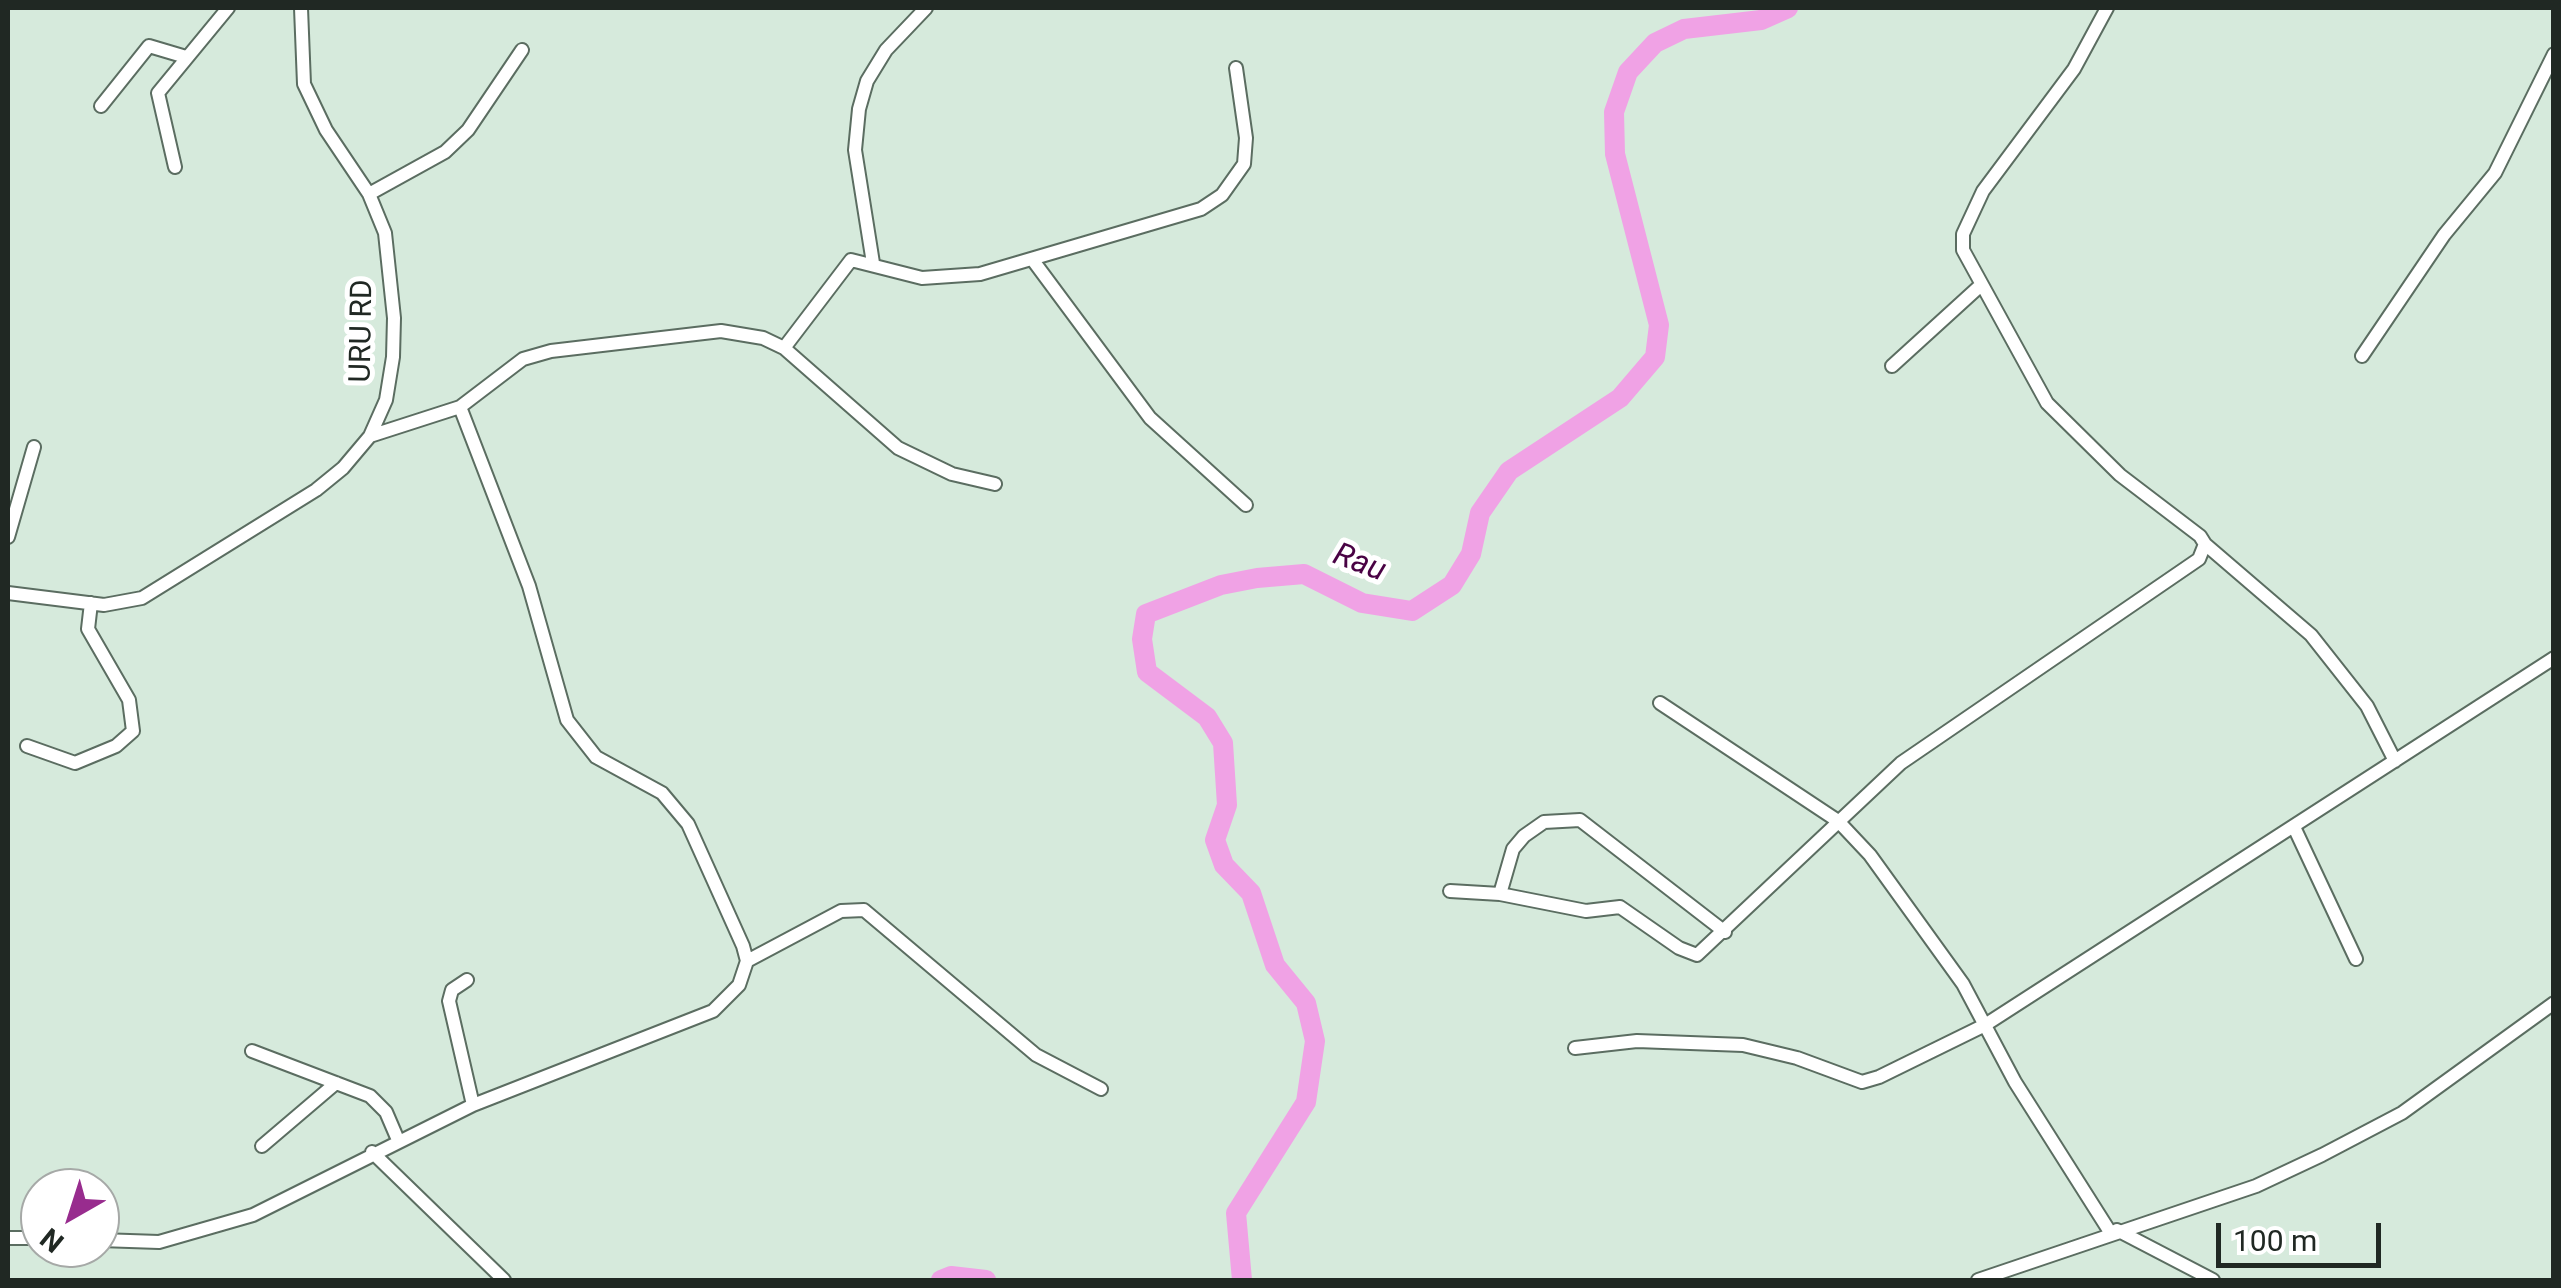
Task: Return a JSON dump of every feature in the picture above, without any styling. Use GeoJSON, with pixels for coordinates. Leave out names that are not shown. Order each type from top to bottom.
{"type":"FeatureCollection","features":[{"type":"Feature","properties":{"kind":"street"},"geometry":{"type":"LineString","coordinates":[[175,167],[158,92],[228,8]]}},
{"type":"Feature","properties":{"kind":"street","name":"URU RD"},"geometry":{"type":"LineString","coordinates":[[8,593],[91,603],[130,603],[172,583],[269,516],[316,490],[343,468],[370,436],[386,400],[394,318],[384,232],[369,194],[326,130],[304,84],[300,8]]}},
{"type":"Feature","properties":{"kind":"street"},"geometry":{"type":"LineString","coordinates":[[873,263],[857,167],[859,109],[867,81],[886,50],[926,8]]}},
{"type":"Feature","properties":{"kind":"street"},"geometry":{"type":"LineString","coordinates":[[2107,8],[2074,69],[1983,190],[1970,218],[1964,250],[2039,390],[2058,416],[2120,476],[2312,636],[2367,706],[2394,762]]}},
{"type":"Feature","properties":{"kind":"street"},"geometry":{"type":"LineString","coordinates":[[101,106],[149,46],[186,57]]}},
{"type":"Feature","properties":{"kind":"street"},"geometry":{"type":"LineString","coordinates":[[369,194],[445,152],[468,130],[522,50]]}},
{"type":"Feature","properties":{"kind":"street"},"geometry":{"type":"LineString","coordinates":[[2362,356],[2418,271],[2495,173],[2554,54]]}},
{"type":"Feature","properties":{"kind":"street"},"geometry":{"type":"LineString","coordinates":[[784,348],[842,267],[856,259],[922,278],[951,278],[1168,222],[1222,196],[1244,164],[1246,138],[1236,68]]}},
{"type":"Feature","properties":{"kind":"street"},"geometry":{"type":"LineString","coordinates":[[1032,259],[1150,418],[1246,505]]}},
{"type":"Feature","properties":{"kind":"street"},"geometry":{"type":"LineString","coordinates":[[1892,366],[1982,285]]}},
{"type":"Feature","properties":{"kind":"street"},"geometry":{"type":"LineString","coordinates":[[370,436],[460,407],[524,359],[551,351],[722,332],[763,338],[784,348],[898,448],[938,468],[994,484]]}},
{"type":"Feature","properties":{"kind":"street"},"geometry":{"type":"LineString","coordinates":[[120,1241],[159,1242],[214,1229],[253,1214],[472,1105],[713,1011],[739,985],[747,960],[735,922],[677,806],[662,793],[596,757],[567,720],[529,586],[460,407]]}},
{"type":"Feature","properties":{"kind":"street"},"geometry":{"type":"LineString","coordinates":[[8,536],[34,447]]}},
{"type":"Feature","properties":{"kind":"street"},"geometry":{"type":"LineString","coordinates":[[1450,891],[1500,894],[1586,911],[1620,907],[1693,954],[1725,932],[1901,763],[2200,559],[2205,544]]}},
{"type":"Feature","properties":{"kind":"street"},"geometry":{"type":"LineString","coordinates":[[28,746],[75,763],[116,746],[133,730],[129,700],[88,629],[86,612],[91,603]]}},
{"type":"Feature","properties":{"kind":"street"},"geometry":{"type":"LineString","coordinates":[[1575,1048],[1637,1041],[1743,1045],[1797,1058],[1862,1082],[1985,1025],[2554,658]]}},
{"type":"Feature","properties":{"kind":"street"},"geometry":{"type":"LineString","coordinates":[[1660,703],[1838,821],[1916,916],[1985,1025],[2015,1082],[2114,1231],[2212,1280]]}},
{"type":"Feature","properties":{"kind":"street"},"geometry":{"type":"LineString","coordinates":[[1500,894],[1513,849],[1524,836],[1544,822],[1580,820],[1725,932]]}},
{"type":"Feature","properties":{"kind":"street"},"geometry":{"type":"LineString","coordinates":[[2294,827],[2356,959]]}},
{"type":"Feature","properties":{"kind":"street"},"geometry":{"type":"LineString","coordinates":[[747,960],[841,911],[864,910],[1036,1055],[1101,1089]]}},
{"type":"Feature","properties":{"kind":"street"},"geometry":{"type":"LineString","coordinates":[[467,980],[452,990],[449,1001],[472,1105]]}},
{"type":"Feature","properties":{"kind":"street"},"geometry":{"type":"LineString","coordinates":[[1978,1280],[2256,1186],[2377,1128],[2496,1048],[2554,1002]]}},
{"type":"Feature","properties":{"kind":"street"},"geometry":{"type":"LineString","coordinates":[[252,1051],[359,1089],[380,1105],[398,1140]]}},
{"type":"Feature","properties":{"kind":"street"},"geometry":{"type":"LineString","coordinates":[[262,1146],[336,1083]]}},
{"type":"Feature","properties":{"kind":"street"},"geometry":{"type":"LineString","coordinates":[[372,1152],[504,1280]]}},
{"type":"Feature","properties":{"kind":"waterway","name":"Rau"},"geometry":{"type":"LineString","coordinates":[[1242,1280],[1236,1213],[1306,1102],[1315,1041],[1306,1003],[1275,965],[1251,893],[1224,865],[1215,840],[1227,805],[1223,743],[1207,717],[1147,672],[1142,639],[1146,614],[1221,585],[1257,578],[1304,574],[1362,603],[1412,611],[1452,585],[1471,554],[1480,513],[1509,471],[1620,398],[1655,357],[1659,325],[1615,154],[1614,112],[1628,72],[1655,43],[1684,29],[1761,20],[1788,8]]}},
{"type":"Feature","properties":{"kind":"waterway","name":"Rau"},"geometry":{"type":"LineString","coordinates":[[941,1280],[951,1276],[986,1280]]}}]}
